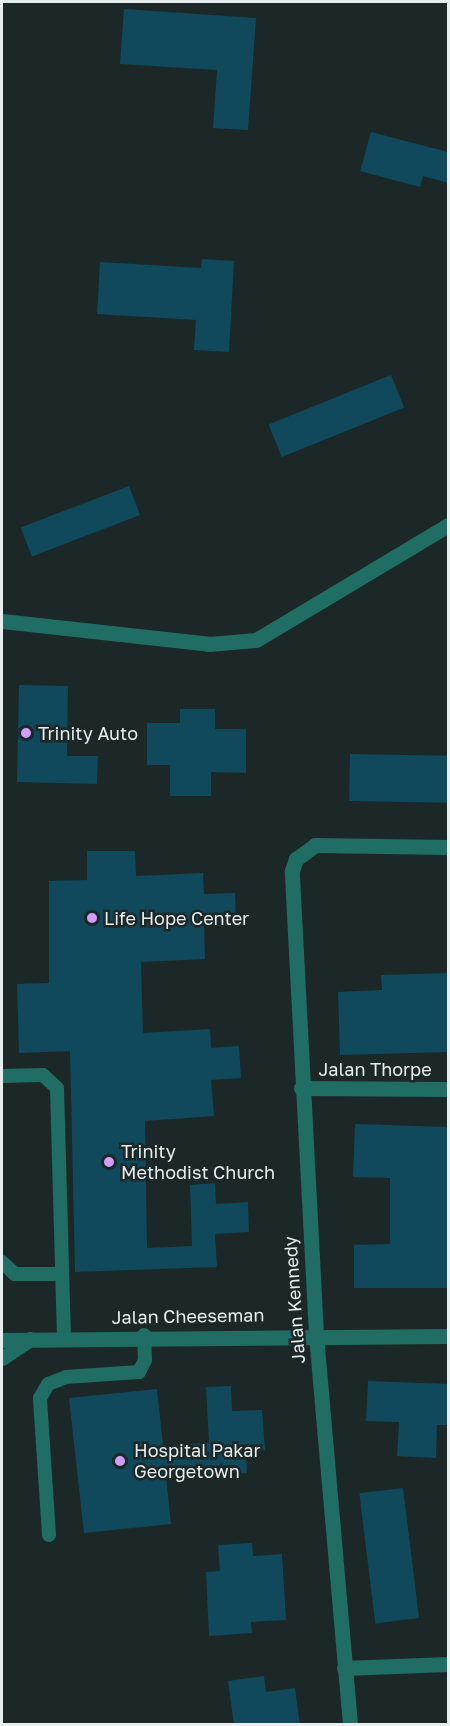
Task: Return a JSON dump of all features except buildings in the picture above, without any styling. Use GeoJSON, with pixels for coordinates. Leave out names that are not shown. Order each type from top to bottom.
{"type":"FeatureCollection","features":[{"type":"Feature","properties":{"kind":"street"},"geometry":{"type":"LineString","coordinates":[[2,621],[209,644],[256,640],[448,525]]}},
{"type":"Feature","properties":{"kind":"street","name":"Jalan Kennedy"},"geometry":{"type":"LineString","coordinates":[[350,1725],[315,1334],[292,871],[296,858],[315,845],[448,847]]}},
{"type":"Feature","properties":{"kind":"street","name":"Jalan Thorpe"},"geometry":{"type":"LineString","coordinates":[[301,1088],[448,1089]]}},
{"type":"Feature","properties":{"kind":"street","name":"Jalan Cheeseman"},"geometry":{"type":"LineString","coordinates":[[2,1340],[35,1336],[144,1335],[448,1336]]}},
{"type":"Feature","properties":{"kind":"street"},"geometry":{"type":"LineString","coordinates":[[2,1358],[35,1336]]}},
{"type":"Feature","properties":{"kind":"street"},"geometry":{"type":"LineString","coordinates":[[344,1668],[448,1664]]}},
{"type":"Feature","properties":{"kind":"lane"},"geometry":{"type":"LineString","coordinates":[[2,1076],[43,1075],[55,1082],[64,1337]]}},
{"type":"Feature","properties":{"kind":"lane"},"geometry":{"type":"LineString","coordinates":[[2,1262],[15,1274],[62,1274]]}},
{"type":"Feature","properties":{"kind":"lane"},"geometry":{"type":"LineString","coordinates":[[49,1535],[40,1398],[48,1384],[66,1377],[139,1372],[145,1360],[144,1335]]}},
{"type":"Feature","properties":{"kind":"place","name":"Trinity Auto"},"geometry":{"type":"Point","coordinates":[26,733]}},
{"type":"Feature","properties":{"kind":"place","name":"Life Hope Center"},"geometry":{"type":"Point","coordinates":[92,918]}},
{"type":"Feature","properties":{"kind":"place","name":"Trinity Methodist Church"},"geometry":{"type":"Point","coordinates":[109,1162]}},
{"type":"Feature","properties":{"kind":"place","name":"Hospital Pakar Georgetown"},"geometry":{"type":"Point","coordinates":[120,1461]}}]}
